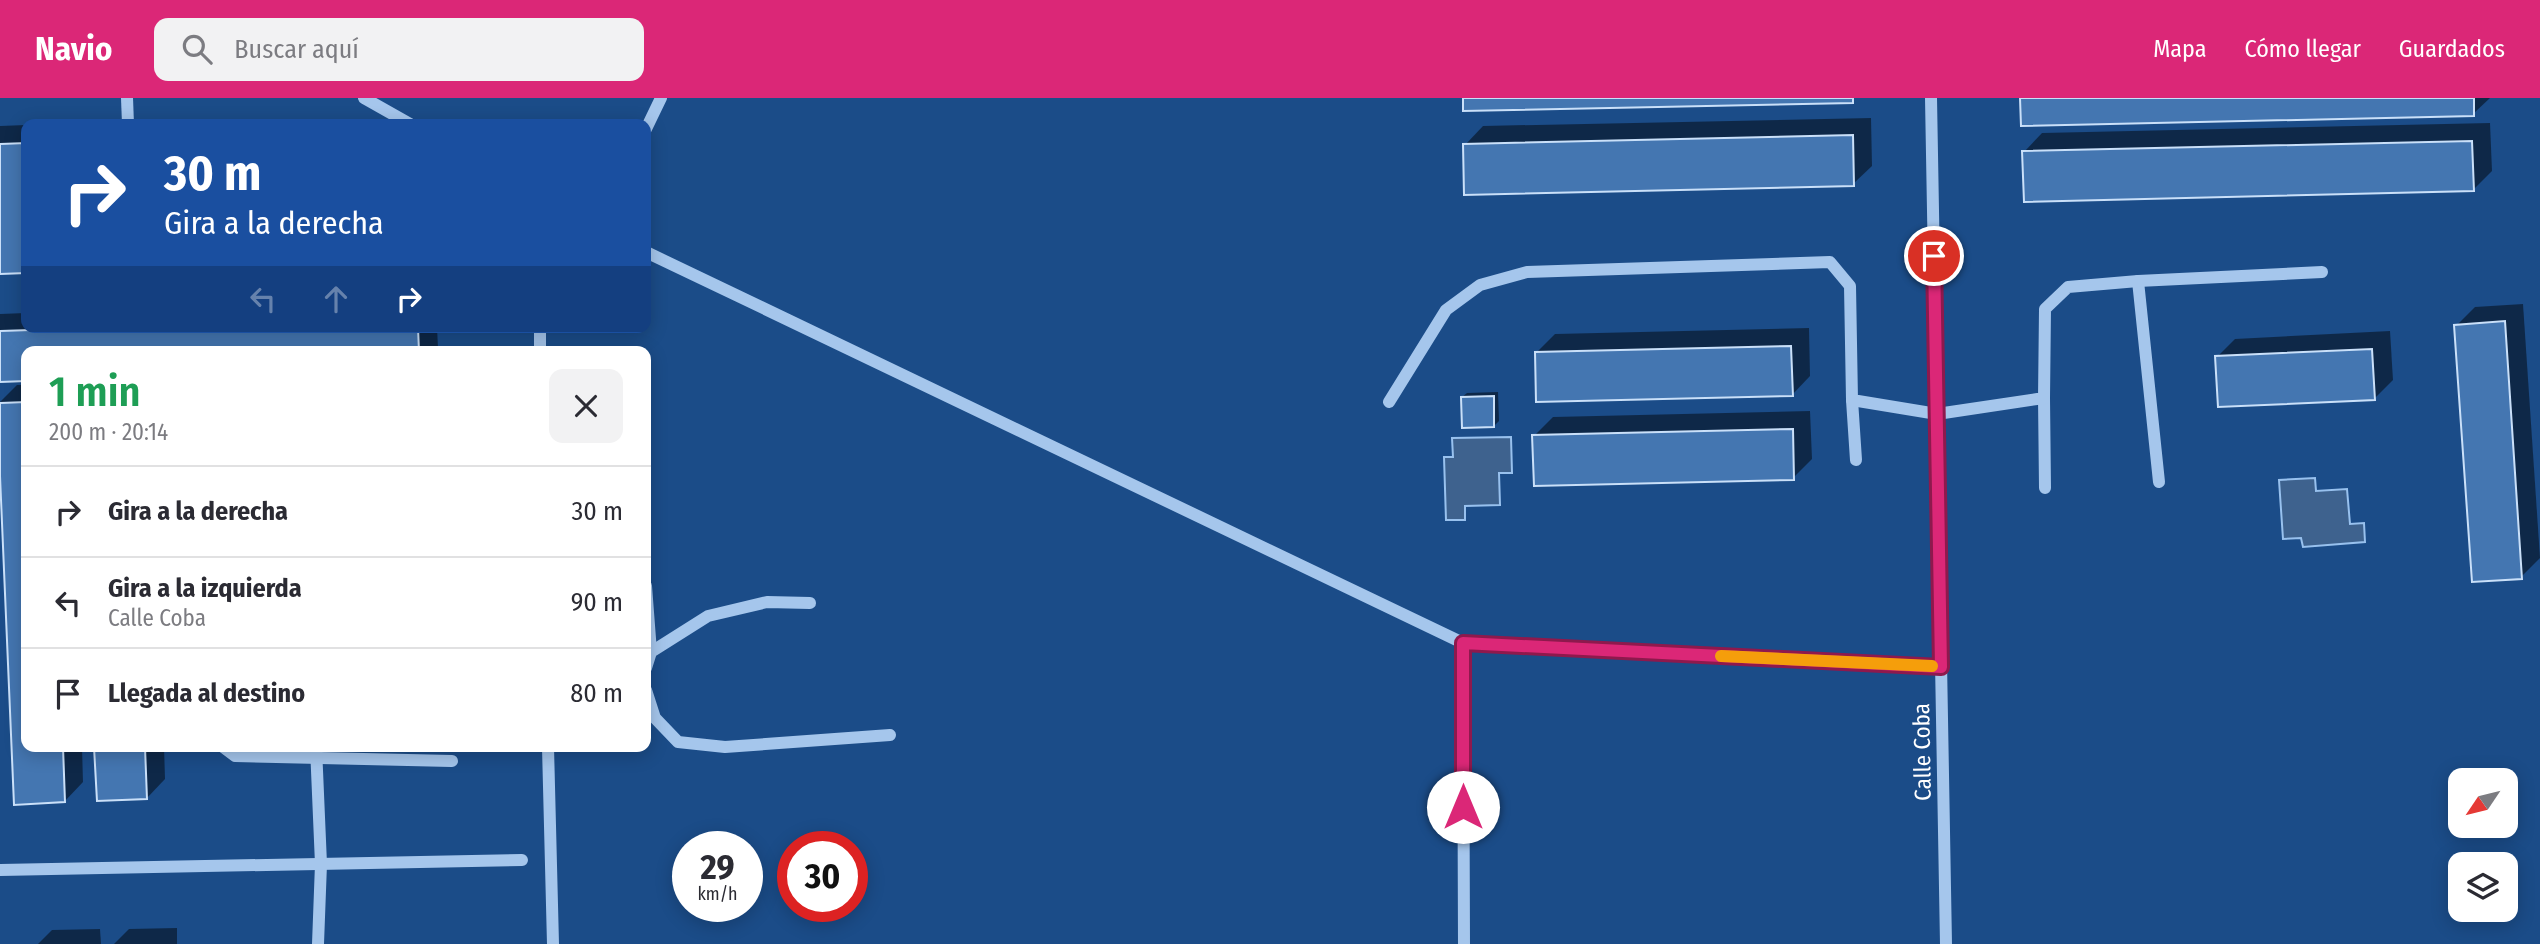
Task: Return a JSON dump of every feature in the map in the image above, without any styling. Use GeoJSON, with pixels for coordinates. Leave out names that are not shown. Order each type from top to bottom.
{"type":"FeatureCollection","features":[{"type":"Feature","properties":{"kind":"street"},"geometry":{"type":"LineString","coordinates":[[127,98],[128,119]]}},
{"type":"Feature","properties":{"kind":"street"},"geometry":{"type":"LineString","coordinates":[[364,98],[401,119]]}},
{"type":"Feature","properties":{"kind":"street"},"geometry":{"type":"LineString","coordinates":[[651,119],[661,98]]}},
{"type":"Feature","properties":{"kind":"street","name":"Calle Coba"},"geometry":{"type":"LineString","coordinates":[[1931,98],[1945,944]]}},
{"type":"Feature","properties":{"kind":"street"},"geometry":{"type":"LineString","coordinates":[[651,254],[1463,643],[1941,667]]}},
{"type":"Feature","properties":{"kind":"street"},"geometry":{"type":"LineString","coordinates":[[1389,402],[1446,310],[1480,285],[1527,272],[1830,262],[1850,286],[1856,460]]}},
{"type":"Feature","properties":{"kind":"street"},"geometry":{"type":"LineString","coordinates":[[2045,488],[2045,309],[2068,287],[2322,272]]}},
{"type":"Feature","properties":{"kind":"street"},"geometry":{"type":"LineString","coordinates":[[2138,281],[2159,482]]}},
{"type":"Feature","properties":{"kind":"street"},"geometry":{"type":"LineString","coordinates":[[1852,400],[1937,414],[2044,398]]}},
{"type":"Feature","properties":{"kind":"street"},"geometry":{"type":"LineString","coordinates":[[651,652],[708,616],[767,602],[810,603]]}},
{"type":"Feature","properties":{"kind":"street"},"geometry":{"type":"LineString","coordinates":[[1463,643],[1464,944]]}},
{"type":"Feature","properties":{"kind":"street"},"geometry":{"type":"LineString","coordinates":[[651,706],[655,718],[678,741],[725,747],[890,734]]}},
{"type":"Feature","properties":{"kind":"street"},"geometry":{"type":"LineString","coordinates":[[229,752],[234,756],[316,753],[452,761]]}},
{"type":"Feature","properties":{"kind":"street"},"geometry":{"type":"LineString","coordinates":[[548,752],[553,944]]}},
{"type":"Feature","properties":{"kind":"street"},"geometry":{"type":"LineString","coordinates":[[316,753],[321,864],[318,944]]}},
{"type":"Feature","properties":{"kind":"street"},"geometry":{"type":"LineString","coordinates":[[0,870],[522,860]]}},
{"type":"Feature","properties":{"kind":"water"},"geometry":{"type":"Polygon","coordinates":[[[1511,437],[1512,473],[1499,473],[1500,505],[1465,506],[1465,520],[1446,520],[1444,457],[1453,457],[1452,438],[1511,437]]]}},
{"type":"Feature","properties":{"kind":"water"},"geometry":{"type":"Polygon","coordinates":[[[2315,478],[2316,491],[2347,489],[2350,524],[2364,523],[2365,542],[2303,547],[2301,538],[2283,539],[2279,480],[2315,478]]]}},
{"type":"Feature","properties":{"kind":"building"},"geometry":{"type":"Polygon","coordinates":[[[1463,98],[1853,98],[1853,103],[1463,111],[1463,98]]]}},
{"type":"Feature","properties":{"kind":"building"},"geometry":{"type":"Polygon","coordinates":[[[2020,98],[2474,98],[2474,116],[2021,126],[2020,98]]]}},
{"type":"Feature","properties":{"kind":"building"},"geometry":{"type":"Polygon","coordinates":[[[1853,135],[1854,186],[1464,195],[1463,144],[1853,135]]]}},
{"type":"Feature","properties":{"kind":"building"},"geometry":{"type":"Polygon","coordinates":[[[2472,141],[2474,191],[2024,202],[2022,151],[2472,141]]]}},
{"type":"Feature","properties":{"kind":"building"},"geometry":{"type":"Polygon","coordinates":[[[21,143],[21,273],[0,274],[0,144],[21,143]]]}},
{"type":"Feature","properties":{"kind":"building"},"geometry":{"type":"Polygon","coordinates":[[[2505,321],[2522,579],[2472,582],[2454,325],[2505,321]]]}},
{"type":"Feature","properties":{"kind":"building"},"geometry":{"type":"Polygon","coordinates":[[[0,331],[418,333],[419,346],[21,346],[21,381],[0,382],[0,331]]]}},
{"type":"Feature","properties":{"kind":"building"},"geometry":{"type":"Polygon","coordinates":[[[1791,346],[1793,396],[1536,402],[1535,352],[1791,346]]]}},
{"type":"Feature","properties":{"kind":"building"},"geometry":{"type":"Polygon","coordinates":[[[2372,349],[2375,400],[2218,407],[2215,356],[2372,349]]]}},
{"type":"Feature","properties":{"kind":"building"},"geometry":{"type":"Polygon","coordinates":[[[1494,396],[1494,427],[1462,428],[1461,397],[1494,396]]]}},
{"type":"Feature","properties":{"kind":"building"},"geometry":{"type":"Polygon","coordinates":[[[21,402],[21,752],[63,752],[65,802],[14,805],[0,476],[0,403],[21,402]]]}},
{"type":"Feature","properties":{"kind":"building"},"geometry":{"type":"Polygon","coordinates":[[[1793,429],[1794,480],[1534,486],[1532,435],[1793,429]]]}},
{"type":"Feature","properties":{"kind":"building"},"geometry":{"type":"Polygon","coordinates":[[[94,752],[145,752],[147,799],[97,801],[94,752]]]}},
{"type":"Feature","properties":{"kind":"slow traffic"},"geometry":{"type":"LineString","coordinates":[[1721,656],[1932,666]]}},
{"type":"Feature","properties":{"kind":"route"},"geometry":{"type":"LineString","coordinates":[[1463,807],[1463,643],[1941,667],[1934,256]]}}]}
